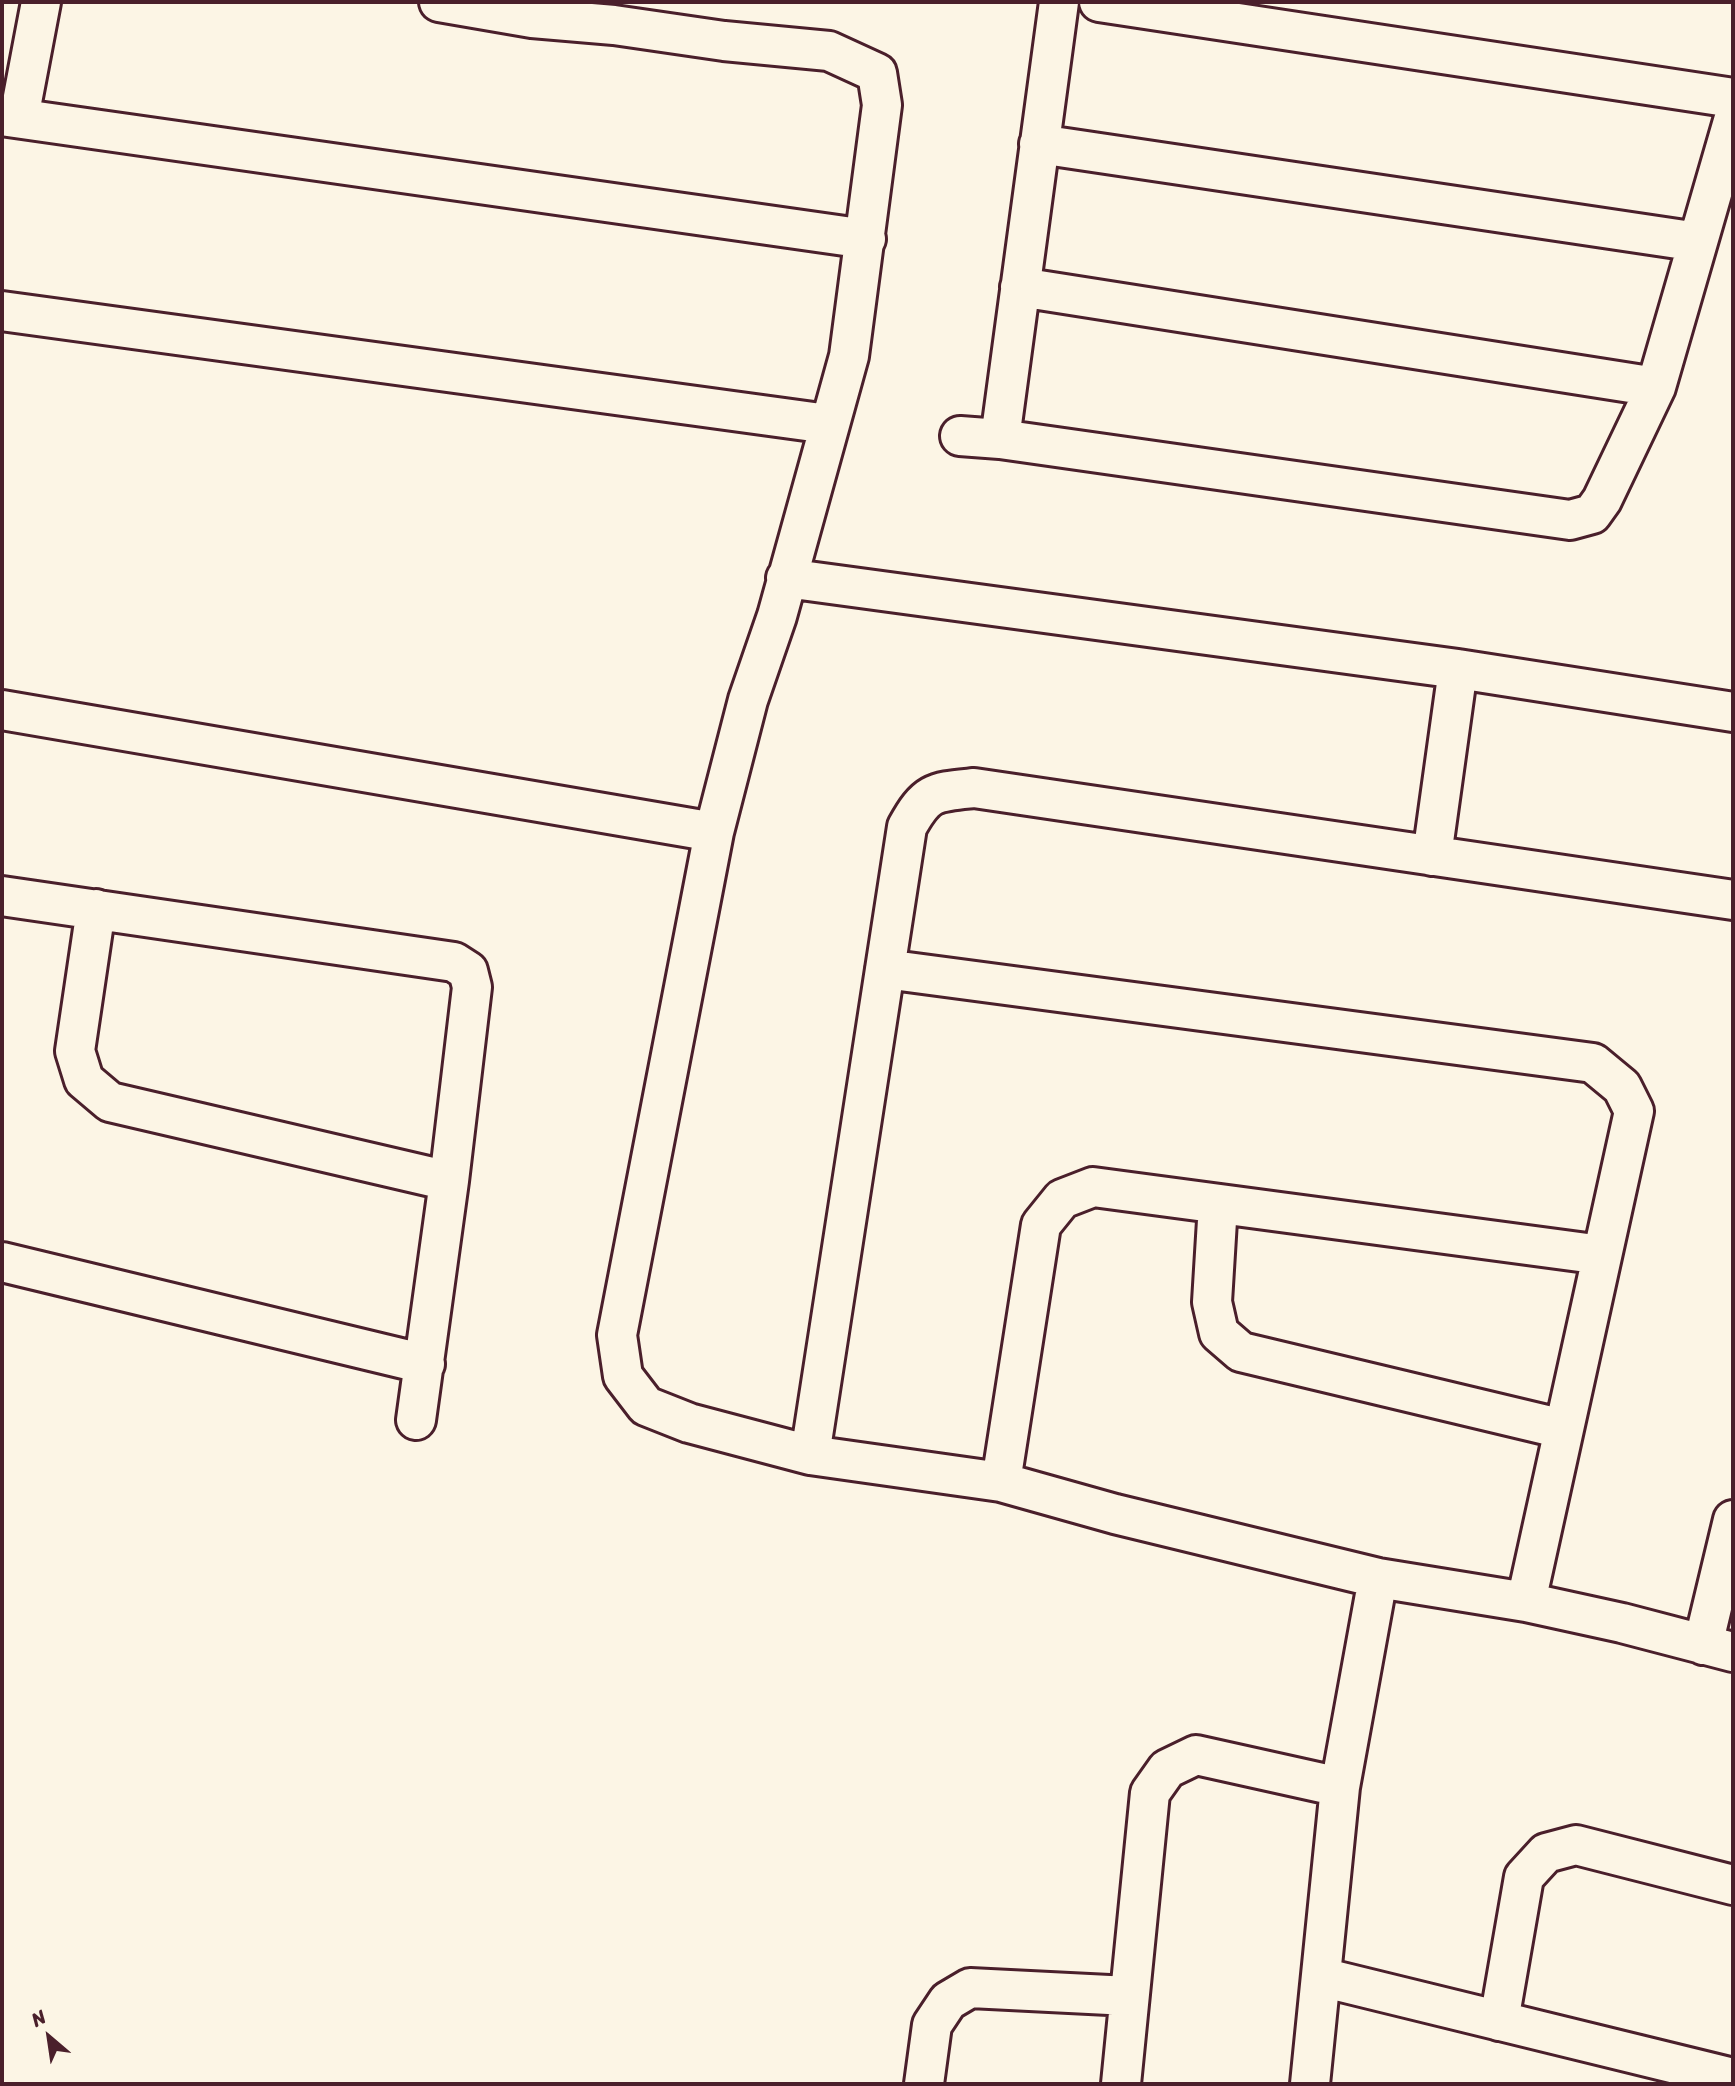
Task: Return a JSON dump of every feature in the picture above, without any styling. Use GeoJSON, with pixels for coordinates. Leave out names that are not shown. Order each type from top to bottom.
{"type":"FeatureCollection","features":[{"type":"Feature","properties":{"kind":"street"},"geometry":{"type":"LineString","coordinates":[[40,2],[11,117],[866,239]]}},
{"type":"Feature","properties":{"kind":"street"},"geometry":{"type":"LineString","coordinates":[[439,2],[532,18],[616,13],[724,41],[829,51],[877,72],[882,105],[849,356],[777,616],[748,700],[714,832],[617,1335],[623,1376],[646,1406],[689,1423],[810,1455],[1001,1482],[1115,1514],[1378,1578],[1526,1602],[1718,1648],[1733,1520]]}},
{"type":"Feature","properties":{"kind":"street"},"geometry":{"type":"LineString","coordinates":[[1000,439],[1059,2]]}},
{"type":"Feature","properties":{"kind":"street"},"geometry":{"type":"LineString","coordinates":[[1098,2],[1733,98]]}},
{"type":"Feature","properties":{"kind":"street"},"geometry":{"type":"LineString","coordinates":[[960,436],[1000,439],[1570,520],[1592,513],[1602,500],[1656,387],[1733,121]]}},
{"type":"Feature","properties":{"kind":"street"},"geometry":{"type":"LineString","coordinates":[[1040,144],[1698,242]]}},
{"type":"Feature","properties":{"kind":"street"},"geometry":{"type":"LineString","coordinates":[[1020,287],[1656,387]]}},
{"type":"Feature","properties":{"kind":"street"},"geometry":{"type":"LineString","coordinates":[[2,311],[828,424]]}},
{"type":"Feature","properties":{"kind":"street"},"geometry":{"type":"LineString","coordinates":[[786,578],[1458,669],[1733,712]]}},
{"type":"Feature","properties":{"kind":"street"},"geometry":{"type":"LineString","coordinates":[[1432,856],[1458,669]]}},
{"type":"Feature","properties":{"kind":"street"},"geometry":{"type":"LineString","coordinates":[[2,710],[714,832]]}},
{"type":"Feature","properties":{"kind":"street"},"geometry":{"type":"LineString","coordinates":[[810,1455],[907,827],[920,804],[939,791],[974,788],[1733,900]]}},
{"type":"Feature","properties":{"kind":"street"},"geometry":{"type":"LineString","coordinates":[[2,896],[454,962],[468,971],[472,987],[416,1420]]}},
{"type":"Feature","properties":{"kind":"street"},"geometry":{"type":"LineString","coordinates":[[96,909],[75,1051],[84,1080],[110,1102],[449,1181]]}},
{"type":"Feature","properties":{"kind":"street"},"geometry":{"type":"LineString","coordinates":[[885,969],[1593,1063],[1622,1087],[1634,1111],[1526,1602]]}},
{"type":"Feature","properties":{"kind":"street"},"geometry":{"type":"LineString","coordinates":[[1001,1482],[1041,1225],[1062,1199],[1093,1187],[1602,1255]]}},
{"type":"Feature","properties":{"kind":"street"},"geometry":{"type":"LineString","coordinates":[[1218,1204],[1212,1302],[1219,1333],[1241,1352],[1563,1429]]}},
{"type":"Feature","properties":{"kind":"street"},"geometry":{"type":"LineString","coordinates":[[2,1262],[425,1364]]}},
{"type":"Feature","properties":{"kind":"street"},"geometry":{"type":"LineString","coordinates":[[1310,2084],[1340,1787],[1378,1578]]}},
{"type":"Feature","properties":{"kind":"street"},"geometry":{"type":"LineString","coordinates":[[1121,2084],[1150,1793],[1167,1769],[1196,1755],[1340,1787]]}},
{"type":"Feature","properties":{"kind":"street"},"geometry":{"type":"LineString","coordinates":[[1499,2021],[1524,1877],[1546,1853],[1576,1845],[1733,1885]]}},
{"type":"Feature","properties":{"kind":"street"},"geometry":{"type":"LineString","coordinates":[[1321,1977],[1733,2078]]}},
{"type":"Feature","properties":{"kind":"street"},"geometry":{"type":"LineString","coordinates":[[924,2084],[932,2025],[948,2001],[970,1988],[1129,1996]]}}]}
